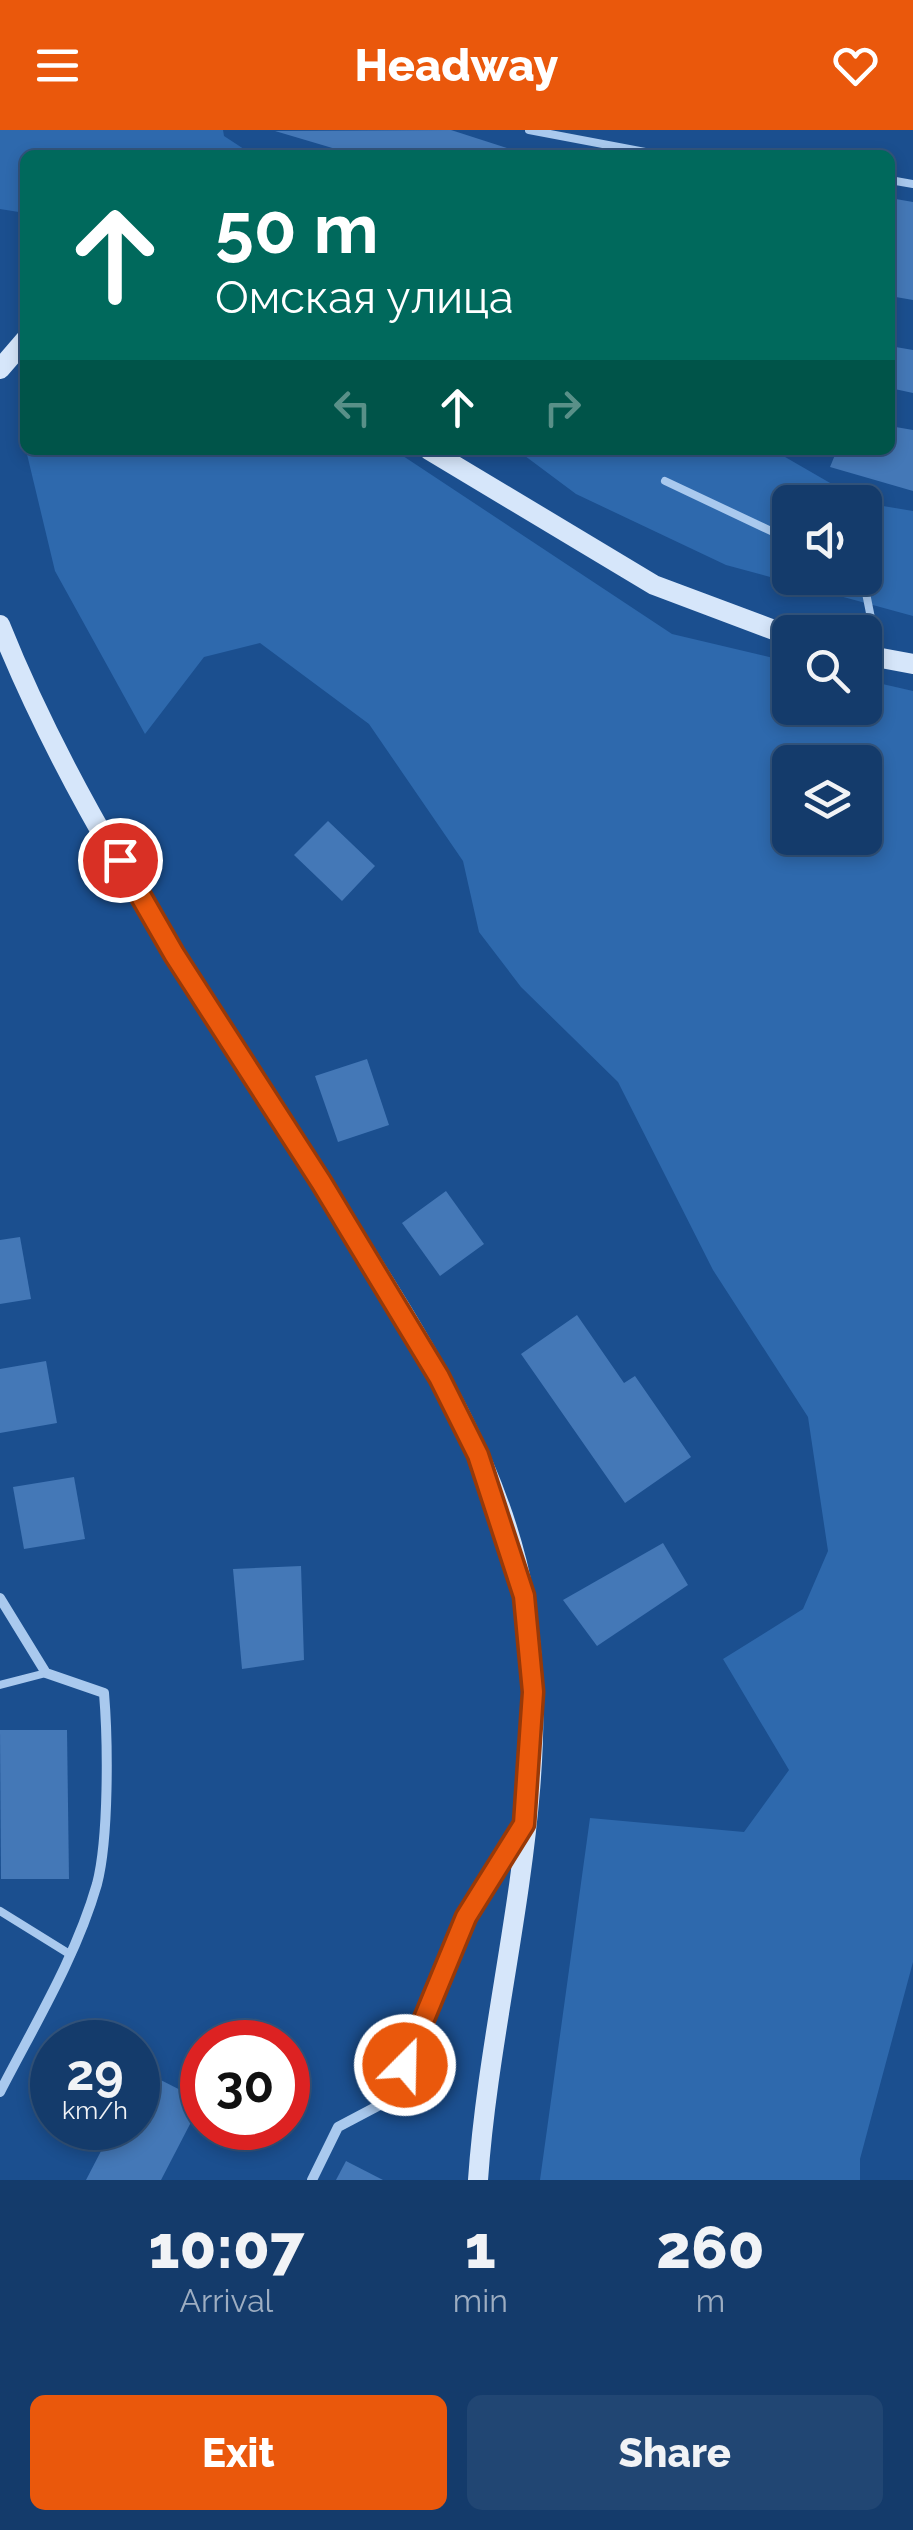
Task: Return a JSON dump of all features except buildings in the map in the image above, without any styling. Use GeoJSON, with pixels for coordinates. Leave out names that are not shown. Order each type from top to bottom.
{"type":"FeatureCollection","features":[{"type":"Feature","properties":{"kind":"main road"},"geometry":{"type":"LineString","coordinates":[[438,455],[654,585],[772,630]]}},
{"type":"Feature","properties":{"kind":"main road"},"geometry":{"type":"LineString","coordinates":[[0,625],[67,766],[174,954],[395,1300],[478,1455],[524,1596],[533,1692],[524,1824],[478,2180]]}},
{"type":"Feature","properties":{"kind":"main road"},"geometry":{"type":"LineString","coordinates":[[882,658],[913,664]]}},
{"type":"Feature","properties":{"kind":"street"},"geometry":{"type":"LineString","coordinates":[[0,1598],[46,1674],[104,1693],[108,1742],[98,1880],[71,1955],[0,2092]]}},
{"type":"Feature","properties":{"kind":"street"},"geometry":{"type":"LineString","coordinates":[[312,2180],[338,2128],[391,2099],[466,1917],[524,1824]]}},
{"type":"Feature","properties":{"kind":"lane"},"geometry":{"type":"LineString","coordinates":[[529,130],[635,150]]}},
{"type":"Feature","properties":{"kind":"lane"},"geometry":{"type":"LineString","coordinates":[[666,482],[772,532]]}},
{"type":"Feature","properties":{"kind":"lane"},"geometry":{"type":"LineString","coordinates":[[0,1685],[46,1674]]}},
{"type":"Feature","properties":{"kind":"lane"},"geometry":{"type":"LineString","coordinates":[[0,1912],[71,1955]]}},
{"type":"Feature","properties":{"kind":"shaded area"},"geometry":{"type":"Polygon","coordinates":[[[0,130],[223,130],[224,136],[245,150],[20,150],[20,212],[0,209],[0,130]]]}},
{"type":"Feature","properties":{"kind":"shaded area"},"geometry":{"type":"Polygon","coordinates":[[[27,455],[402,455],[672,634],[772,658],[772,725],[882,725],[882,684],[913,691],[913,1962],[860,2159],[860,2180],[540,2180],[590,1818],[744,1832],[789,1770],[723,1659],[803,1609],[828,1551],[808,1417],[713,1270],[618,1082],[521,987],[479,932],[463,861],[369,724],[260,643],[204,657],[145,734],[55,571],[27,455]]]}},
{"type":"Feature","properties":{"kind":"shaded area"},"geometry":{"type":"Polygon","coordinates":[[[524,455],[782,455],[834,485],[772,485],[772,578],[726,565],[576,494],[524,455]]]}},
{"type":"Feature","properties":{"kind":"shaded area"},"geometry":{"type":"Polygon","coordinates":[[[882,506],[913,511],[913,616],[836,595],[882,595],[882,506]]]}},
{"type":"Feature","properties":{"kind":"route"},"geometry":{"type":"LineString","coordinates":[[120,860],[174,954],[395,1300],[439,1377],[478,1455],[505,1525],[524,1596],[533,1692],[524,1824],[466,1917],[405,2065]]}}]}
